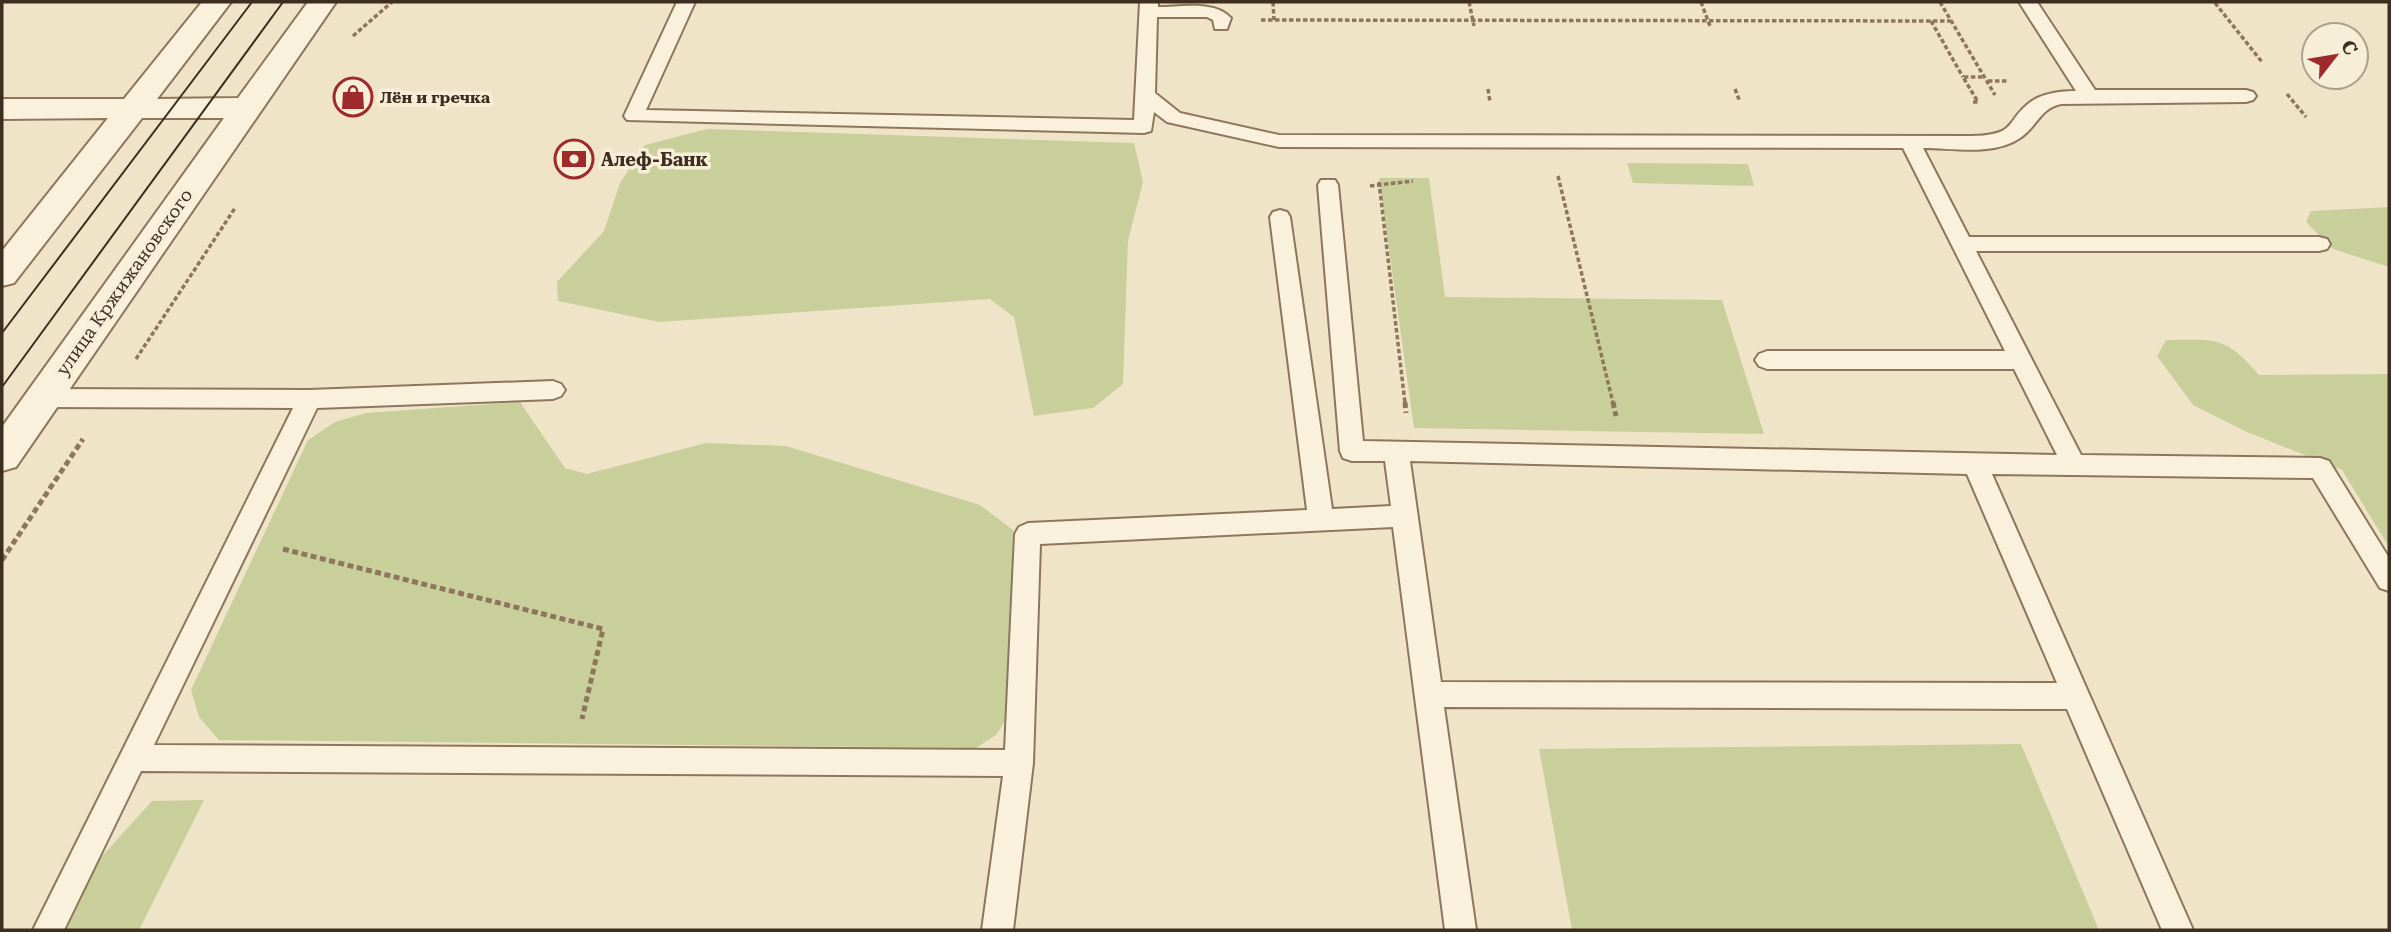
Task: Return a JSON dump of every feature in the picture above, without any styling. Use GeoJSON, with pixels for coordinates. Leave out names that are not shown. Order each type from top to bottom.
{"type":"FeatureCollection","features":[{"type":"Feature","properties":{"kind":"street"},"geometry":{"type":"LineString","coordinates":[[2,274],[217,2]]}},
{"type":"Feature","properties":{"kind":"street","name":"улица Кржижановского"},"geometry":{"type":"LineString","coordinates":[[2,456],[322,2]]}},
{"type":"Feature","properties":{"kind":"street"},"geometry":{"type":"LineString","coordinates":[[2,108],[246,108]]}},
{"type":"Feature","properties":{"kind":"lane"},"geometry":{"type":"LineString","coordinates":[[686,2],[634,116],[1144,127],[1148,7],[1210,12],[1222,23]]}},
{"type":"Feature","properties":{"kind":"lane"},"geometry":{"type":"LineString","coordinates":[[2028,2],[2090,96]]}},
{"type":"Feature","properties":{"kind":"lane"},"geometry":{"type":"LineString","coordinates":[[1145,95],[1174,118],[1279,141],[1910,142],[1980,142],[2005,138],[2021,129],[2037,107],[2049,100],[2090,96],[2246,96]]}},
{"type":"Feature","properties":{"kind":"lane"},"geometry":{"type":"LineString","coordinates":[[1910,142],[2074,465]]}},
{"type":"Feature","properties":{"kind":"lane"},"geometry":{"type":"LineString","coordinates":[[1328,185],[1352,452],[2320,468],[2389,580]]}},
{"type":"Feature","properties":{"kind":"lane"},"geometry":{"type":"LineString","coordinates":[[1280,217],[1321,521]]}},
{"type":"Feature","properties":{"kind":"lane"},"geometry":{"type":"LineString","coordinates":[[1962,244],[2319,244]]}},
{"type":"Feature","properties":{"kind":"lane"},"geometry":{"type":"LineString","coordinates":[[1767,360],[2021,360]]}},
{"type":"Feature","properties":{"kind":"lane"},"geometry":{"type":"LineString","coordinates":[[42,398],[309,399],[553,390]]}},
{"type":"Feature","properties":{"kind":"lane"},"geometry":{"type":"LineString","coordinates":[[48,930],[135,758],[309,399]]}},
{"type":"Feature","properties":{"kind":"lane"},"geometry":{"type":"LineString","coordinates":[[1403,451],[1405,516],[1460,930]]}},
{"type":"Feature","properties":{"kind":"lane"},"geometry":{"type":"LineString","coordinates":[[1975,464],[2178,930]]}},
{"type":"Feature","properties":{"kind":"lane"},"geometry":{"type":"LineString","coordinates":[[998,930],[1019,763],[1028,534],[1405,516]]}},
{"type":"Feature","properties":{"kind":"lane"},"geometry":{"type":"LineString","coordinates":[[1429,694],[2076,696]]}},
{"type":"Feature","properties":{"kind":"lane"},"geometry":{"type":"LineString","coordinates":[[135,758],[1019,763]]}},
{"type":"Feature","properties":{"kind":"path"},"geometry":{"type":"LineString","coordinates":[[352,37],[392,2]]}},
{"type":"Feature","properties":{"kind":"path"},"geometry":{"type":"LineString","coordinates":[[1273,2],[1274,20]]}},
{"type":"Feature","properties":{"kind":"path"},"geometry":{"type":"LineString","coordinates":[[1469,2],[1474,23]]}},
{"type":"Feature","properties":{"kind":"path"},"geometry":{"type":"LineString","coordinates":[[1700,2],[1709,23]]}},
{"type":"Feature","properties":{"kind":"path"},"geometry":{"type":"LineString","coordinates":[[1940,2],[2016,132]]}},
{"type":"Feature","properties":{"kind":"path"},"geometry":{"type":"LineString","coordinates":[[1222,23],[1274,20],[1474,23],[1951,21]]}},
{"type":"Feature","properties":{"kind":"path"},"geometry":{"type":"LineString","coordinates":[[1931,21],[1963,77]]}},
{"type":"Feature","properties":{"kind":"path"},"geometry":{"type":"LineString","coordinates":[[1488,89],[1490,102]]}},
{"type":"Feature","properties":{"kind":"path"},"geometry":{"type":"LineString","coordinates":[[1735,89],[1740,102]]}},
{"type":"Feature","properties":{"kind":"path"},"geometry":{"type":"LineString","coordinates":[[1555,166],[1626,457]]}},
{"type":"Feature","properties":{"kind":"path"},"geometry":{"type":"LineString","coordinates":[[1372,173],[1380,183],[1403,451]]}},
{"type":"Feature","properties":{"kind":"path"},"geometry":{"type":"LineString","coordinates":[[2,560],[236,208]]}},
{"type":"Feature","properties":{"kind":"path"},"geometry":{"type":"LineString","coordinates":[[241,538],[603,629],[573,760]]}},
{"type":"Feature","properties":{"kind":"green space"},"geometry":{"type":"Polygon","coordinates":[[[707,129],[1134,143],[1143,182],[1128,241],[1123,384],[1093,408],[1034,416],[1014,317],[990,299],[659,322],[558,301],[557,282],[604,231],[620,183],[645,145],[707,129]]]}},
{"type":"Feature","properties":{"kind":"green space"},"geometry":{"type":"Polygon","coordinates":[[[1627,163],[1748,164],[1754,186],[1633,183],[1627,163]]]}},
{"type":"Feature","properties":{"kind":"green space"},"geometry":{"type":"Polygon","coordinates":[[[1379,178],[1429,178],[1445,297],[1722,300],[1764,434],[1414,428],[1379,178]]]}},
{"type":"Feature","properties":{"kind":"green space"},"geometry":{"type":"Polygon","coordinates":[[[2389,207],[2389,267],[2333,249],[2306,222],[2311,211],[2389,207]]]}},
{"type":"Feature","properties":{"kind":"green space"},"geometry":{"type":"Polygon","coordinates":[[[2166,340],[2218,342],[2237,353],[2259,375],[2389,374],[2389,547],[2342,470],[2247,432],[2193,405],[2157,356],[2166,340]]]}},
{"type":"Feature","properties":{"kind":"green space"},"geometry":{"type":"Polygon","coordinates":[[[520,402],[565,468],[587,474],[706,443],[786,446],[980,505],[1013,530],[1008,717],[996,735],[976,748],[219,740],[199,717],[191,690],[308,440],[335,422],[366,413],[520,402]]]}},
{"type":"Feature","properties":{"kind":"green space"},"geometry":{"type":"Polygon","coordinates":[[[2021,744],[2099,930],[1572,930],[1539,749],[2021,744]]]}},
{"type":"Feature","properties":{"kind":"green space"},"geometry":{"type":"Polygon","coordinates":[[[204,800],[139,930],[35,930],[152,801],[204,800]]]}},
{"type":"Feature","properties":{"kind":"tram line"},"geometry":{"type":"LineString","coordinates":[[2,333],[252,2]]}},
{"type":"Feature","properties":{"kind":"tram line"},"geometry":{"type":"LineString","coordinates":[[2,387],[283,2]]}},
{"type":"Feature","properties":{"kind":"place","name":"Лён и гречка"},"geometry":{"type":"Point","coordinates":[353,97]}},
{"type":"Feature","properties":{"kind":"place","name":"Алеф-Банк"},"geometry":{"type":"Point","coordinates":[574,159]}}]}
